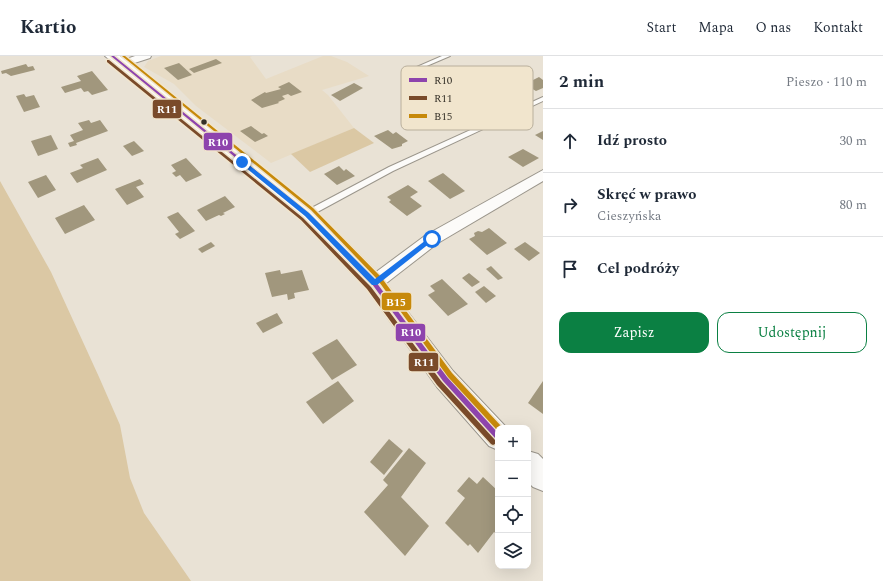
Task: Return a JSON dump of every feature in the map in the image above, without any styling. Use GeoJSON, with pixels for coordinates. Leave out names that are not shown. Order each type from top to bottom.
{"type":"FeatureCollection","features":[{"type":"Feature","properties":{"kind":"main road"},"geometry":{"type":"LineString","coordinates":[[117,60],[307,214],[374,283],[445,378],[495,434]]}},
{"type":"Feature","properties":{"kind":"main road"},"geometry":{"type":"LineString","coordinates":[[531,467],[543,477]]}},
{"type":"Feature","properties":{"kind":"street"},"geometry":{"type":"LineString","coordinates":[[117,60],[146,56]]}},
{"type":"Feature","properties":{"kind":"street"},"geometry":{"type":"LineString","coordinates":[[374,283],[432,239],[543,175]]}},
{"type":"Feature","properties":{"kind":"lane"},"geometry":{"type":"LineString","coordinates":[[423,66],[447,56]]}},
{"type":"Feature","properties":{"kind":"lane"},"geometry":{"type":"LineString","coordinates":[[533,104],[543,99]]}},
{"type":"Feature","properties":{"kind":"lane"},"geometry":{"type":"LineString","coordinates":[[307,214],[391,169],[479,130]]}},
{"type":"Feature","properties":{"kind":"shaded area"},"geometry":{"type":"Polygon","coordinates":[[[161,56],[252,56],[250,57],[266,79],[323,56],[331,56],[347,62],[369,76],[322,90],[328,95],[354,128],[271,163],[196,106],[174,84],[144,67],[148,61],[161,56]]]}},
{"type":"Feature","properties":{"kind":"shaded area"},"geometry":{"type":"Polygon","coordinates":[[[354,128],[374,143],[310,172],[291,154],[354,128]]]}},
{"type":"Feature","properties":{"kind":"shaded area"},"geometry":{"type":"Polygon","coordinates":[[[0,181],[51,272],[120,425],[130,478],[144,513],[191,581],[0,581],[0,181]]]}},
{"type":"Feature","properties":{"kind":"building"},"geometry":{"type":"Polygon","coordinates":[[[216,59],[222,63],[194,73],[189,69],[216,59]]]}},
{"type":"Feature","properties":{"kind":"building"},"geometry":{"type":"Polygon","coordinates":[[[179,63],[192,75],[178,80],[164,68],[179,63]]]}},
{"type":"Feature","properties":{"kind":"building"},"geometry":{"type":"Polygon","coordinates":[[[26,64],[28,67],[33,66],[35,70],[11,76],[6,73],[2,74],[1,71],[26,64]]]}},
{"type":"Feature","properties":{"kind":"building"},"geometry":{"type":"Polygon","coordinates":[[[92,71],[108,90],[92,95],[88,91],[84,92],[81,88],[65,93],[61,87],[81,81],[77,76],[92,71]]]}},
{"type":"Feature","properties":{"kind":"building"},"geometry":{"type":"Polygon","coordinates":[[[539,77],[543,80],[543,88],[536,91],[533,89],[533,80],[539,77]]]}},
{"type":"Feature","properties":{"kind":"building"},"geometry":{"type":"Polygon","coordinates":[[[289,82],[302,92],[291,96],[288,94],[282,96],[285,99],[278,102],[279,103],[262,108],[251,100],[265,92],[281,89],[278,87],[289,82]]]}},
{"type":"Feature","properties":{"kind":"building"},"geometry":{"type":"Polygon","coordinates":[[[354,83],[363,88],[340,101],[331,95],[354,83]]]}},
{"type":"Feature","properties":{"kind":"building"},"geometry":{"type":"Polygon","coordinates":[[[24,94],[26,97],[34,95],[40,107],[24,112],[16,96],[24,94]]]}},
{"type":"Feature","properties":{"kind":"building"},"geometry":{"type":"Polygon","coordinates":[[[89,120],[91,123],[100,120],[108,131],[76,143],[77,145],[70,147],[68,143],[74,141],[70,135],[83,130],[78,123],[89,120]]]}},
{"type":"Feature","properties":{"kind":"building"},"geometry":{"type":"Polygon","coordinates":[[[251,126],[262,134],[264,133],[268,136],[255,142],[240,131],[251,126]]]}},
{"type":"Feature","properties":{"kind":"building"},"geometry":{"type":"Polygon","coordinates":[[[388,130],[393,134],[396,132],[408,141],[402,144],[402,146],[392,149],[374,136],[388,130]]]}},
{"type":"Feature","properties":{"kind":"building"},"geometry":{"type":"Polygon","coordinates":[[[543,131],[543,140],[535,135],[543,131]]]}},
{"type":"Feature","properties":{"kind":"building"},"geometry":{"type":"Polygon","coordinates":[[[51,135],[58,149],[38,156],[31,141],[51,135]]]}},
{"type":"Feature","properties":{"kind":"building"},"geometry":{"type":"Polygon","coordinates":[[[134,141],[144,151],[132,156],[123,146],[134,141]]]}},
{"type":"Feature","properties":{"kind":"building"},"geometry":{"type":"Polygon","coordinates":[[[523,149],[539,158],[523,167],[508,157],[523,149]]]}},
{"type":"Feature","properties":{"kind":"building"},"geometry":{"type":"Polygon","coordinates":[[[98,158],[107,170],[77,183],[70,173],[83,168],[80,165],[98,158]]]}},
{"type":"Feature","properties":{"kind":"building"},"geometry":{"type":"Polygon","coordinates":[[[186,158],[202,175],[186,182],[180,175],[176,177],[172,173],[176,171],[171,165],[186,158]]]}},
{"type":"Feature","properties":{"kind":"building"},"geometry":{"type":"Polygon","coordinates":[[[339,166],[344,171],[346,169],[355,176],[337,185],[324,174],[339,166]]]}},
{"type":"Feature","properties":{"kind":"building"},"geometry":{"type":"Polygon","coordinates":[[[443,173],[465,191],[450,199],[428,181],[443,173]]]}},
{"type":"Feature","properties":{"kind":"building"},"geometry":{"type":"Polygon","coordinates":[[[46,175],[56,190],[38,198],[28,182],[46,175]]]}},
{"type":"Feature","properties":{"kind":"building"},"geometry":{"type":"Polygon","coordinates":[[[140,179],[144,184],[136,187],[144,197],[127,205],[115,189],[140,179]]]}},
{"type":"Feature","properties":{"kind":"building"},"geometry":{"type":"Polygon","coordinates":[[[408,185],[418,192],[410,197],[422,206],[407,216],[389,202],[391,200],[387,197],[408,185]]]}},
{"type":"Feature","properties":{"kind":"building"},"geometry":{"type":"Polygon","coordinates":[[[225,196],[235,207],[223,213],[225,214],[221,216],[219,215],[206,221],[197,210],[225,196]]]}},
{"type":"Feature","properties":{"kind":"building"},"geometry":{"type":"Polygon","coordinates":[[[84,205],[95,220],[65,234],[55,218],[84,205]]]}},
{"type":"Feature","properties":{"kind":"building"},"geometry":{"type":"Polygon","coordinates":[[[178,212],[195,231],[180,239],[175,234],[179,232],[167,217],[178,212]]]}},
{"type":"Feature","properties":{"kind":"building"},"geometry":{"type":"Polygon","coordinates":[[[489,228],[507,243],[487,255],[469,239],[475,236],[474,233],[478,231],[482,232],[489,228]]]}},
{"type":"Feature","properties":{"kind":"building"},"geometry":{"type":"Polygon","coordinates":[[[211,242],[215,246],[202,253],[198,249],[211,242]]]}},
{"type":"Feature","properties":{"kind":"building"},"geometry":{"type":"Polygon","coordinates":[[[525,242],[540,253],[529,261],[514,249],[525,242]]]}},
{"type":"Feature","properties":{"kind":"building"},"geometry":{"type":"Polygon","coordinates":[[[491,266],[503,278],[498,280],[486,269],[491,266]]]}},
{"type":"Feature","properties":{"kind":"building"},"geometry":{"type":"Polygon","coordinates":[[[280,270],[281,274],[302,270],[309,290],[294,293],[295,298],[288,300],[287,294],[272,297],[265,273],[280,270]]]}},
{"type":"Feature","properties":{"kind":"building"},"geometry":{"type":"Polygon","coordinates":[[[469,273],[480,282],[472,287],[462,278],[469,273]]]}},
{"type":"Feature","properties":{"kind":"building"},"geometry":{"type":"Polygon","coordinates":[[[442,279],[468,304],[448,316],[428,295],[435,291],[430,286],[442,279]]]}},
{"type":"Feature","properties":{"kind":"building"},"geometry":{"type":"Polygon","coordinates":[[[484,286],[496,296],[486,303],[475,292],[484,286]]]}},
{"type":"Feature","properties":{"kind":"building"},"geometry":{"type":"Polygon","coordinates":[[[277,313],[283,323],[263,333],[256,323],[277,313]]]}},
{"type":"Feature","properties":{"kind":"building"},"geometry":{"type":"Polygon","coordinates":[[[337,339],[357,365],[332,380],[312,353],[337,339]]]}},
{"type":"Feature","properties":{"kind":"building"},"geometry":{"type":"Polygon","coordinates":[[[338,381],[354,401],[323,424],[306,402],[338,381]]]}},
{"type":"Feature","properties":{"kind":"building"},"geometry":{"type":"Polygon","coordinates":[[[543,381],[543,414],[528,403],[543,381]]]}},
{"type":"Feature","properties":{"kind":"building"},"geometry":{"type":"Polygon","coordinates":[[[389,439],[403,451],[384,475],[370,462],[389,439]]]}},
{"type":"Feature","properties":{"kind":"building"},"geometry":{"type":"Polygon","coordinates":[[[409,448],[426,463],[401,497],[429,526],[405,556],[364,512],[388,485],[383,480],[409,448]]]}},
{"type":"Feature","properties":{"kind":"building"},"geometry":{"type":"Polygon","coordinates":[[[469,477],[477,484],[483,477],[495,488],[495,533],[494,532],[478,553],[470,544],[468,546],[445,523],[465,498],[457,491],[469,477]]]}},
{"type":"Feature","properties":{"kind":"transit line","name":"R10"},"geometry":{"type":"LineString","coordinates":[[112,56],[307,214],[374,283],[445,379],[495,434]]}},
{"type":"Feature","properties":{"kind":"transit line","name":"B15"},"geometry":{"type":"LineString","coordinates":[[123,56],[312,209],[379,278],[450,375],[496,425]]}},
{"type":"Feature","properties":{"kind":"transit line","name":"R11"},"geometry":{"type":"LineString","coordinates":[[108,61],[302,219],[369,288],[439,383],[493,442]]}},
{"type":"Feature","properties":{"kind":"route"},"geometry":{"type":"LineString","coordinates":[[242,162],[307,214],[374,283],[432,239]]}}]}
